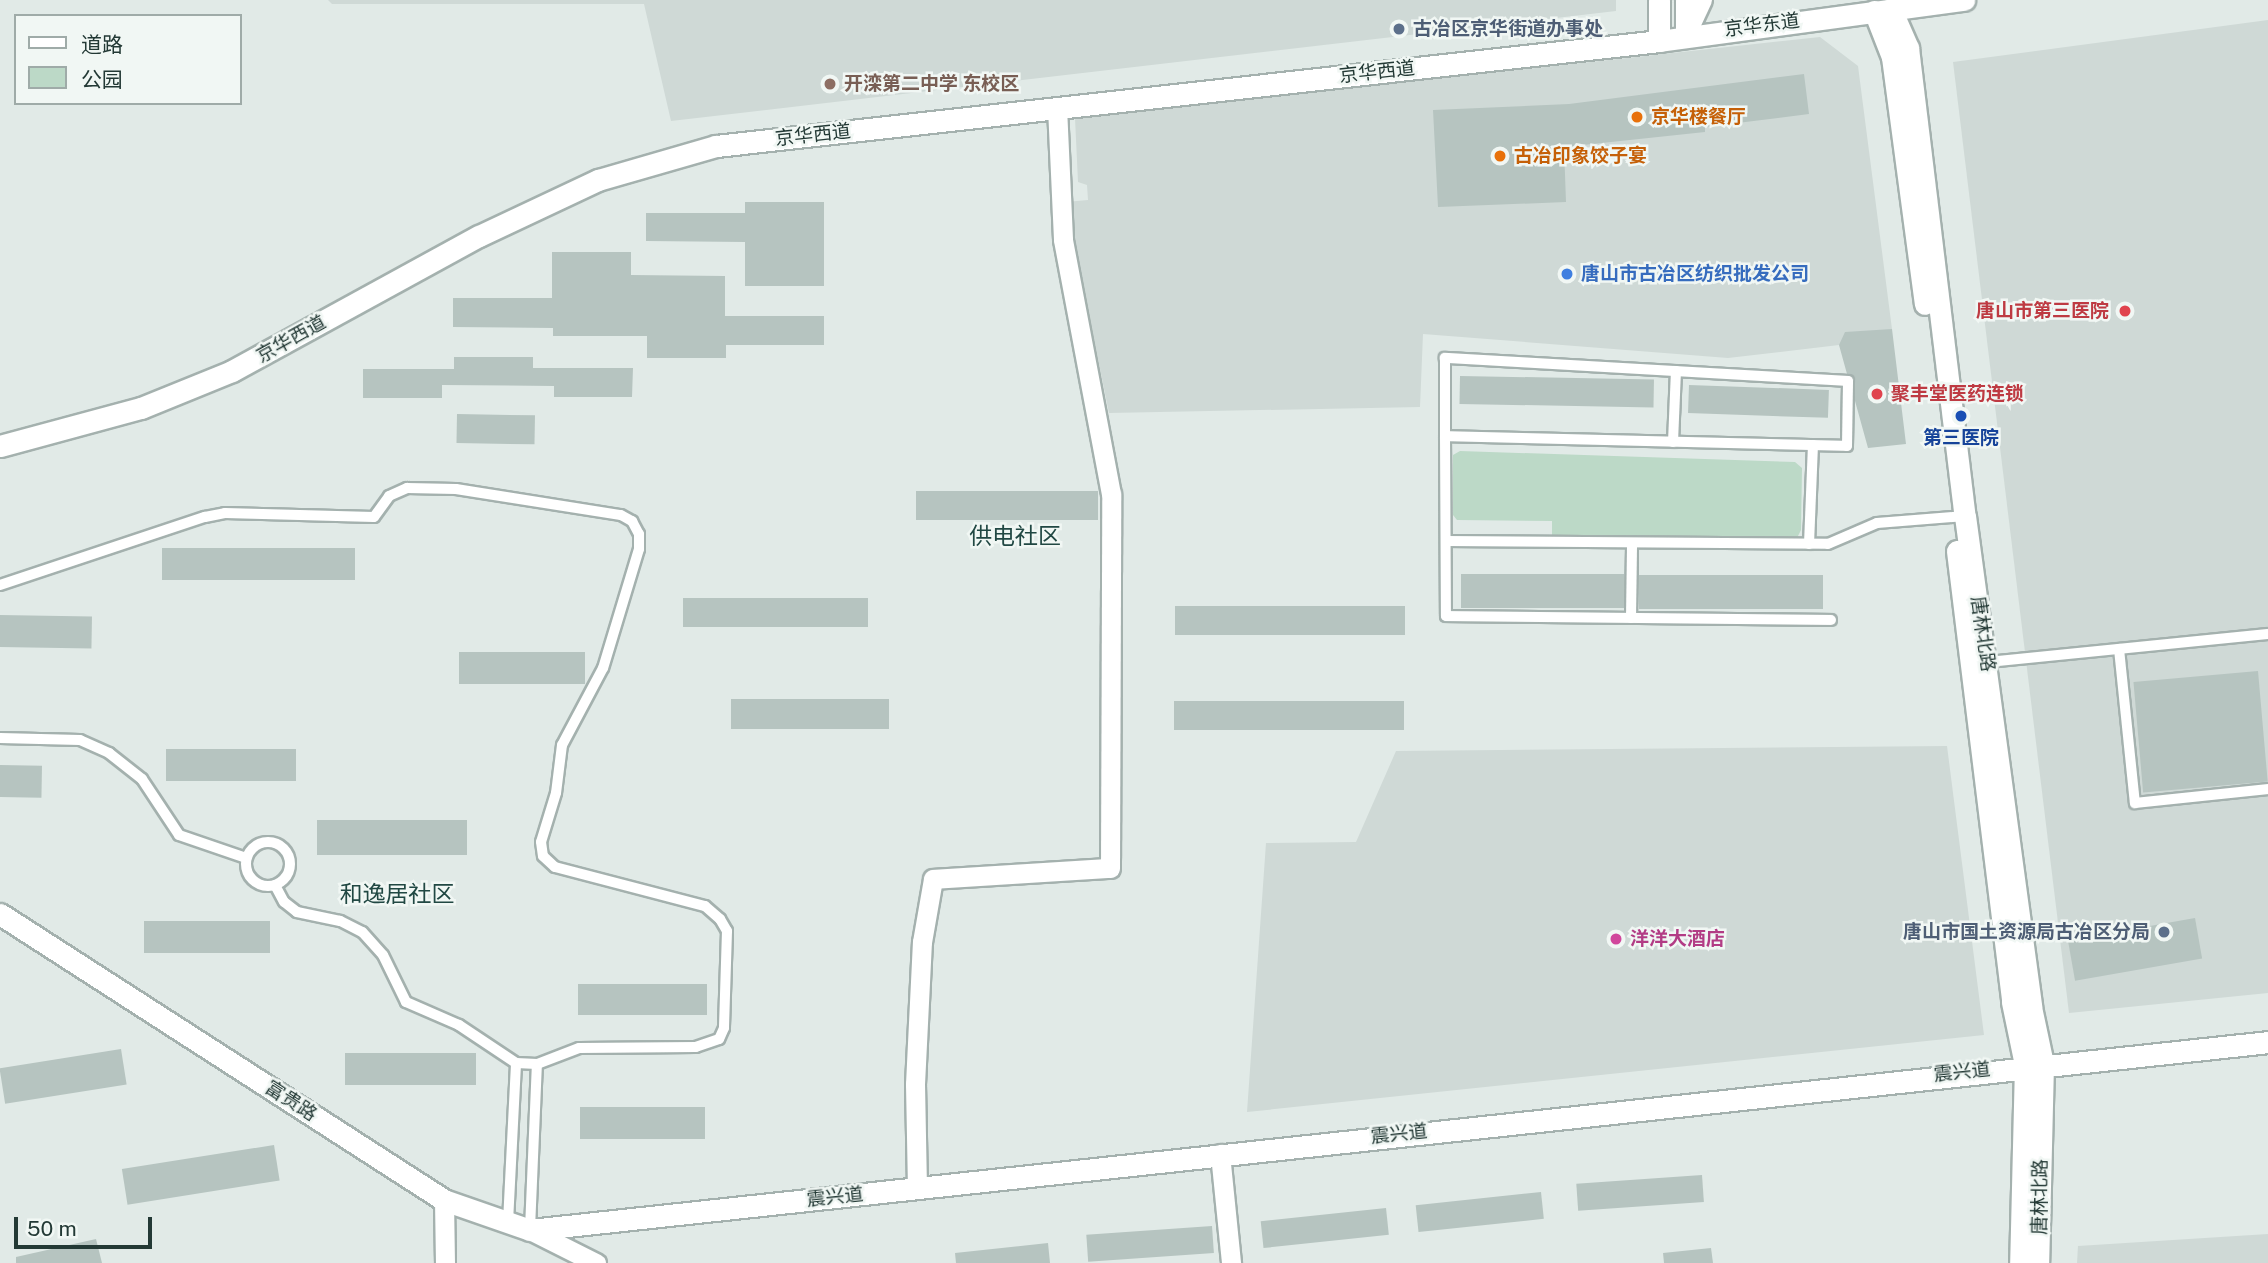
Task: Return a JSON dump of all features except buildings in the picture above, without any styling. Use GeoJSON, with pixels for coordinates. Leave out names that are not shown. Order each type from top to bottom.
{"type":"FeatureCollection","features":[{"type":"Feature","properties":{"kind":"main road"},"geometry":{"type":"LineString","coordinates":[[1659,0],[1659,41]]}},
{"type":"Feature","properties":{"kind":"main road"},"geometry":{"type":"LineString","coordinates":[[1686,0],[1686,34]]}},
{"type":"Feature","properties":{"kind":"main road","name":"京华东道"},"geometry":{"type":"LineString","coordinates":[[1686,34],[1884,7],[1964,0]]}},
{"type":"Feature","properties":{"kind":"main road","name":"唐林北路"},"geometry":{"type":"LineString","coordinates":[[1884,7],[1908,48],[2012,1002],[2034,1065],[2020,1263]]}},
{"type":"Feature","properties":{"kind":"main road","name":"京华西道"},"geometry":{"type":"LineString","coordinates":[[0,446],[141,408],[232,371],[479,236],[598,180],[653,160],[716,146],[1659,41],[1686,34]]}},
{"type":"Feature","properties":{"kind":"main road","name":"唐林北路"},"geometry":{"type":"LineString","coordinates":[[1959,518],[1988,662],[2031,1007],[2038,1263]]}},
{"type":"Feature","properties":{"kind":"main road","name":"富贵路"},"geometry":{"type":"LineString","coordinates":[[0,914],[444,1200],[530,1230]]}},
{"type":"Feature","properties":{"kind":"main road","name":"震兴道"},"geometry":{"type":"LineString","coordinates":[[530,1230],[2034,1065],[2268,1042]]}},
{"type":"Feature","properties":{"kind":"street"},"geometry":{"type":"LineString","coordinates":[[1686,34],[1702,0]]}},
{"type":"Feature","properties":{"kind":"street"},"geometry":{"type":"LineString","coordinates":[[917,1188],[915,1084],[920,981],[933,879],[1110,868],[1111,494],[1063,239],[1058,107]]}},
{"type":"Feature","properties":{"kind":"street"},"geometry":{"type":"LineString","coordinates":[[1220,1154],[1231,1263]]}},
{"type":"Feature","properties":{"kind":"street"},"geometry":{"type":"LineString","coordinates":[[444,1200],[445,1263]]}},
{"type":"Feature","properties":{"kind":"street","name":"富贵路"},"geometry":{"type":"LineString","coordinates":[[530,1230],[596,1263]]}},
{"type":"Feature","properties":{"kind":"lane"},"geometry":{"type":"LineString","coordinates":[[1445,436],[1847,446],[1848,381],[1445,358],[1445,436],[1446,616],[1831,620]]}},
{"type":"Feature","properties":{"kind":"lane"},"geometry":{"type":"LineString","coordinates":[[1673,442],[1676,371]]}},
{"type":"Feature","properties":{"kind":"lane"},"geometry":{"type":"LineString","coordinates":[[1809,544],[1813,445]]}},
{"type":"Feature","properties":{"kind":"lane"},"geometry":{"type":"LineString","coordinates":[[0,585],[225,513],[374,517],[389,496],[407,488],[456,489],[621,515],[632,521],[639,534],[639,549],[603,668],[562,745],[556,793],[541,842],[544,856],[555,867],[705,906],[720,919],[727,930],[724,1028],[709,1045],[579,1048],[537,1064],[516,1063],[459,1025],[407,1002],[383,955],[362,932],[340,921],[297,912],[284,902],[275,885]]}},
{"type":"Feature","properties":{"kind":"lane"},"geometry":{"type":"LineString","coordinates":[[1446,541],[1828,544],[1877,523],[1959,518]]}},
{"type":"Feature","properties":{"kind":"lane"},"geometry":{"type":"LineString","coordinates":[[1631,618],[1632,543]]}},
{"type":"Feature","properties":{"kind":"lane"},"geometry":{"type":"LineString","coordinates":[[1988,662],[2268,634]]}},
{"type":"Feature","properties":{"kind":"lane"},"geometry":{"type":"LineString","coordinates":[[2119,649],[2135,803],[2268,789]]}},
{"type":"Feature","properties":{"kind":"lane"},"geometry":{"type":"LineString","coordinates":[[0,738],[80,740],[108,753],[142,779],[179,835],[246,858]]}},
{"type":"Feature","properties":{"kind":"lane"},"geometry":{"type":"LineString","coordinates":[[262,842],[284,848],[290,868],[275,885],[264,886],[251,880],[246,858],[262,842]]}},
{"type":"Feature","properties":{"kind":"lane"},"geometry":{"type":"LineString","coordinates":[[508,1222],[516,1063]]}},
{"type":"Feature","properties":{"kind":"lane"},"geometry":{"type":"LineString","coordinates":[[530,1230],[537,1064]]}},
{"type":"Feature","properties":{"kind":"shaded area","name":"开滦第二中学 东校区"},"geometry":{"type":"Polygon","coordinates":[[[328,0],[1616,0],[1616,11],[671,121],[644,4],[332,4],[328,0]]]}},
{"type":"Feature","properties":{"kind":"shaded area","name":"唐山市第三医院"},"geometry":{"type":"Polygon","coordinates":[[[2268,20],[2268,993],[2069,1013],[1953,62],[2268,20]]]}},
{"type":"Feature","properties":{"kind":"shaded area"},"geometry":{"type":"Polygon","coordinates":[[[1820,37],[1858,66],[1892,329],[1839,345],[1728,358],[1423,334],[1420,407],[1109,413],[1066,202],[1088,200],[1087,185],[1078,182],[1075,118],[1820,37]]]}},
{"type":"Feature","properties":{"kind":"shaded area","name":"洋洋大酒店"},"geometry":{"type":"Polygon","coordinates":[[[1947,746],[1984,1035],[1247,1112],[1266,843],[1356,842],[1396,751],[1947,746]]]}},
{"type":"Feature","properties":{"kind":"shaded area"},"geometry":{"type":"Polygon","coordinates":[[[2268,1234],[2268,1263],[2077,1263],[2078,1246],[2268,1234]]]}},
{"type":"Feature","properties":{"kind":"green space"},"geometry":{"type":"Polygon","coordinates":[[[1460,451],[1795,462],[1802,468],[1801,530],[1797,538],[1552,536],[1552,521],[1457,520],[1453,515],[1453,455],[1460,451]]]}},
{"type":"Feature","properties":{"kind":"place","name":"古冶区京华街道办事处"},"geometry":{"type":"Point","coordinates":[1399,29]}},
{"type":"Feature","properties":{"kind":"place","name":"开滦第二中学 东校区"},"geometry":{"type":"Point","coordinates":[830,84]}},
{"type":"Feature","properties":{"kind":"place","name":"京华楼餐厅"},"geometry":{"type":"Point","coordinates":[1637,117]}},
{"type":"Feature","properties":{"kind":"place","name":"古冶印象饺子宴"},"geometry":{"type":"Point","coordinates":[1500,156]}},
{"type":"Feature","properties":{"kind":"place","name":"唐山市古冶区纺织批发公司"},"geometry":{"type":"Point","coordinates":[1567,274]}},
{"type":"Feature","properties":{"kind":"place","name":"唐山市第三医院"},"geometry":{"type":"Point","coordinates":[2125,311]}},
{"type":"Feature","properties":{"kind":"place","name":"聚丰堂医药连锁"},"geometry":{"type":"Point","coordinates":[1877,394]}},
{"type":"Feature","properties":{"kind":"place","name":"第三医院"},"geometry":{"type":"Point","coordinates":[1961,416]}},
{"type":"Feature","properties":{"kind":"place","name":"唐山市国土资源局古冶区分局"},"geometry":{"type":"Point","coordinates":[2164,932]}},
{"type":"Feature","properties":{"kind":"place","name":"洋洋大酒店"},"geometry":{"type":"Point","coordinates":[1616,939]}},
{"type":"Feature","properties":{"kind":"district","name":"供电社区"},"geometry":{"type":"Point","coordinates":[1015,536]}},
{"type":"Feature","properties":{"kind":"district","name":"和逸居社区"},"geometry":{"type":"Point","coordinates":[397,894]}}]}
